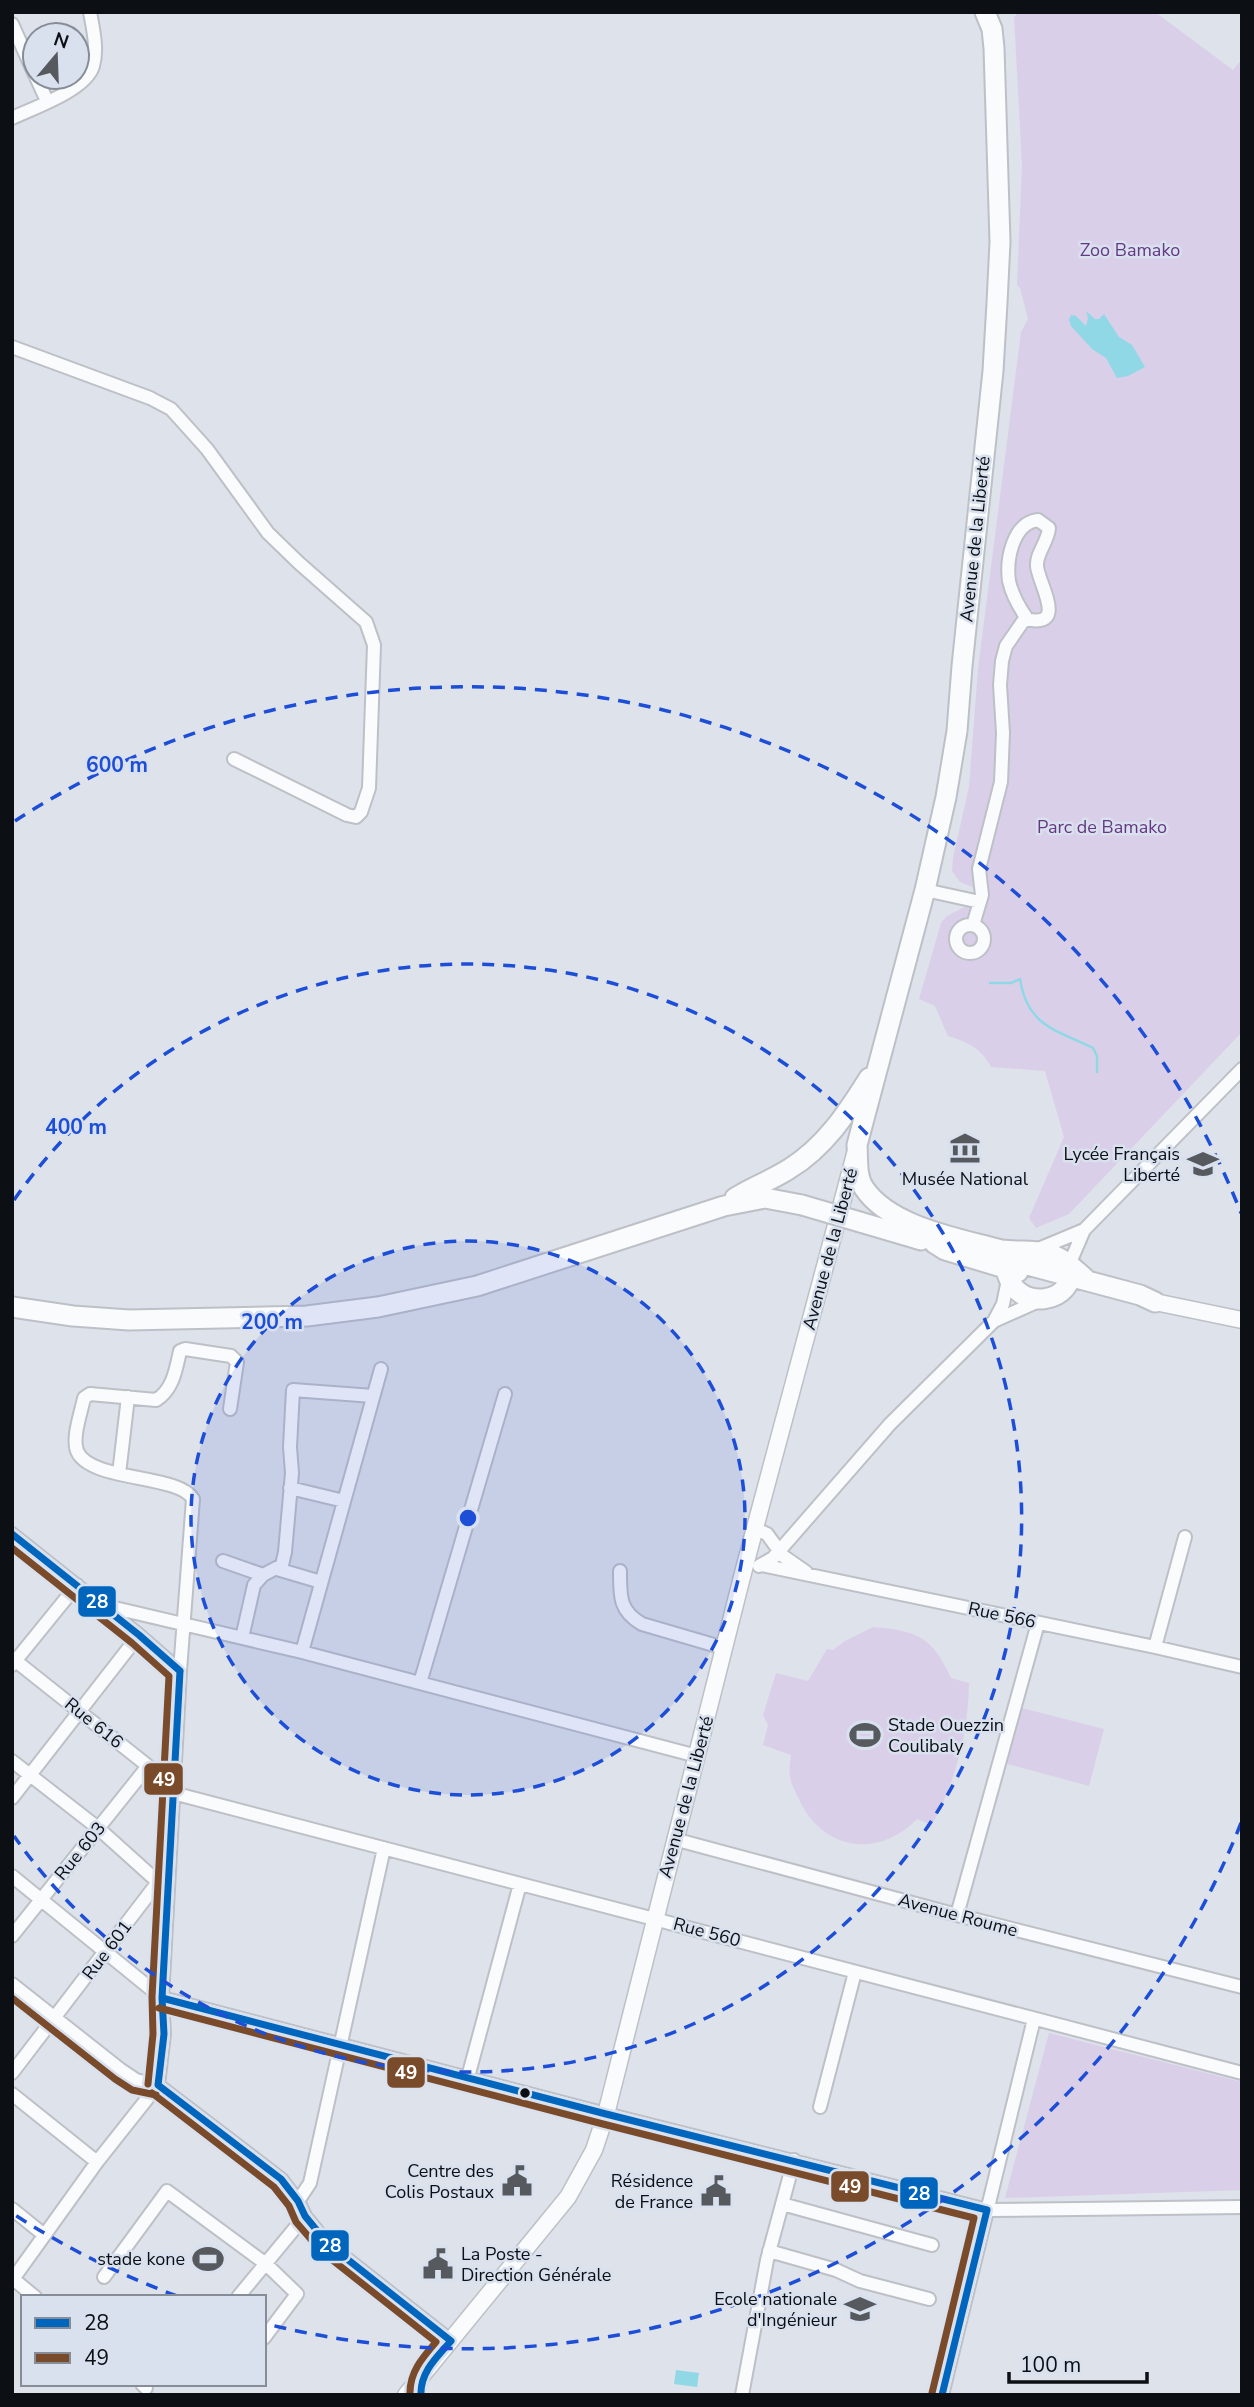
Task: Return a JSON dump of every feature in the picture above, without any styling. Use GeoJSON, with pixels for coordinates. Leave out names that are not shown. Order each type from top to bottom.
{"type":"FeatureCollection","features":[{"type":"Feature","properties":{"kind":"highway","name":"Avenue de la Liberté"},"geometry":{"type":"LineString","coordinates":[[857,1145],[925,890],[946,797],[957,731],[993,371],[1000,242],[994,48],[992,29],[985,12]]}},
{"type":"Feature","properties":{"kind":"highway"},"geometry":{"type":"LineString","coordinates":[[724,1206],[789,1169],[820,1145],[849,1111],[880,1059]]}},
{"type":"Feature","properties":{"kind":"highway"},"geometry":{"type":"LineString","coordinates":[[857,1145],[858,1174],[863,1187],[891,1215],[1001,1250],[1048,1253],[1074,1277]]}},
{"type":"Feature","properties":{"kind":"highway"},"geometry":{"type":"LineString","coordinates":[[12,1307],[72,1316],[129,1320],[307,1316],[377,1307],[477,1286],[724,1206],[765,1198],[802,1205],[934,1243],[946,1250],[1009,1270],[1074,1277],[1140,1294],[1155,1301]]}},
{"type":"Feature","properties":{"kind":"highway"},"geometry":{"type":"LineString","coordinates":[[1009,1270],[1018,1292],[1034,1300],[1055,1295],[1074,1277]]}},
{"type":"Feature","properties":{"kind":"main road","name":"Avenue de la Liberté"},"geometry":{"type":"LineString","coordinates":[[407,2395],[568,2197],[594,2150],[606,2114],[674,1839],[857,1145]]}},
{"type":"Feature","properties":{"kind":"main road"},"geometry":{"type":"LineString","coordinates":[[1155,1301],[1242,1320]]}},
{"type":"Feature","properties":{"kind":"main road"},"geometry":{"type":"LineString","coordinates":[[421,2395],[422,2376]]}},
{"type":"Feature","properties":{"kind":"street"},"geometry":{"type":"LineString","coordinates":[[12,118],[66,93],[87,77],[93,68],[95,52],[90,12]]}},
{"type":"Feature","properties":{"kind":"street"},"geometry":{"type":"LineString","coordinates":[[12,24],[21,44]]}},
{"type":"Feature","properties":{"kind":"street"},"geometry":{"type":"LineString","coordinates":[[43,91],[47,101]]}},
{"type":"Feature","properties":{"kind":"street"},"geometry":{"type":"LineString","coordinates":[[16,350],[150,398],[172,409],[207,449],[268,533],[366,622],[374,645],[369,788],[361,813],[356,817],[347,815],[234,759]]}},
{"type":"Feature","properties":{"kind":"street"},"geometry":{"type":"LineString","coordinates":[[1038,520],[1049,528],[1037,566],[1049,605],[1047,615],[1034,621],[1026,619],[1009,580],[1011,552],[1015,537],[1022,528],[1030,521],[1038,520]]}},
{"type":"Feature","properties":{"kind":"street"},"geometry":{"type":"LineString","coordinates":[[974,925],[982,895],[979,869],[1003,764],[1000,685],[1002,661],[1006,646],[1026,619]]}},
{"type":"Feature","properties":{"kind":"street"},"geometry":{"type":"LineString","coordinates":[[925,890],[980,902]]}},
{"type":"Feature","properties":{"kind":"street"},"geometry":{"type":"LineString","coordinates":[[744,1569],[762,1565],[773,1558],[890,1424],[994,1321],[1003,1304],[1009,1270],[1031,1252],[1084,1230],[1242,1069]]}},
{"type":"Feature","properties":{"kind":"street"},"geometry":{"type":"LineString","coordinates":[[1074,1277],[1084,1230]]}},
{"type":"Feature","properties":{"kind":"street"},"geometry":{"type":"LineString","coordinates":[[994,1321],[1041,1300]]}},
{"type":"Feature","properties":{"kind":"street"},"geometry":{"type":"LineString","coordinates":[[33,2295],[13,2278],[97,2162],[158,2085],[164,2034],[163,1881],[173,1793],[193,1499],[184,1489],[118,1474],[84,1460],[78,1453],[76,1443],[86,1395],[156,1400],[162,1397],[174,1376],[180,1351],[185,1349],[231,1356],[237,1362],[230,1409]]}},
{"type":"Feature","properties":{"kind":"street"},"geometry":{"type":"LineString","coordinates":[[302,1652],[381,1369]]}},
{"type":"Feature","properties":{"kind":"street"},"geometry":{"type":"LineString","coordinates":[[242,1638],[254,1585],[263,1575],[282,1565],[285,1552],[293,1390],[373,1396]]}},
{"type":"Feature","properties":{"kind":"street"},"geometry":{"type":"LineString","coordinates":[[420,1683],[505,1394]]}},
{"type":"Feature","properties":{"kind":"street"},"geometry":{"type":"LineString","coordinates":[[118,1474],[128,1397]]}},
{"type":"Feature","properties":{"kind":"street"},"geometry":{"type":"LineString","coordinates":[[290,1488],[344,1501]]}},
{"type":"Feature","properties":{"kind":"street"},"geometry":{"type":"LineString","coordinates":[[756,1529],[767,1534],[783,1556],[809,1574]]}},
{"type":"Feature","properties":{"kind":"street"},"geometry":{"type":"LineString","coordinates":[[12,1534],[180,1671]]}},
{"type":"Feature","properties":{"kind":"street"},"geometry":{"type":"LineString","coordinates":[[1155,1647],[1185,1537]]}},
{"type":"Feature","properties":{"kind":"street"},"geometry":{"type":"LineString","coordinates":[[223,1561],[263,1575]]}},
{"type":"Feature","properties":{"kind":"street","name":"Rue 566"},"geometry":{"type":"LineString","coordinates":[[762,1565],[1242,1667]]}},
{"type":"Feature","properties":{"kind":"street"},"geometry":{"type":"LineString","coordinates":[[277,1569],[321,1583]]}},
{"type":"Feature","properties":{"kind":"street"},"geometry":{"type":"LineString","coordinates":[[620,1571],[623,1605],[630,1617],[642,1624],[724,1648]]}},
{"type":"Feature","properties":{"kind":"street"},"geometry":{"type":"LineString","coordinates":[[13,1661],[77,1585]]}},
{"type":"Feature","properties":{"kind":"street"},"geometry":{"type":"LineString","coordinates":[[102,1605],[302,1652],[697,1756]]}},
{"type":"Feature","properties":{"kind":"street"},"geometry":{"type":"LineString","coordinates":[[957,1915],[1038,1623]]}},
{"type":"Feature","properties":{"kind":"street"},"geometry":{"type":"LineString","coordinates":[[12,1798],[139,1635]]}},
{"type":"Feature","properties":{"kind":"street","name":"Rue 616"},"geometry":{"type":"LineString","coordinates":[[13,1661],[148,1766],[173,1793]]}},
{"type":"Feature","properties":{"kind":"street"},"geometry":{"type":"LineString","coordinates":[[12,1761],[163,1881]]}},
{"type":"Feature","properties":{"kind":"street","name":"Rue 603"},"geometry":{"type":"LineString","coordinates":[[12,1936],[148,1766]]}},
{"type":"Feature","properties":{"kind":"street","name":"Rue 560"},"geometry":{"type":"LineString","coordinates":[[173,1793],[1242,2073]]}},
{"type":"Feature","properties":{"kind":"street","name":"Avenue Roume"},"geometry":{"type":"LineString","coordinates":[[674,1839],[957,1915],[1242,1987]]}},
{"type":"Feature","properties":{"kind":"street"},"geometry":{"type":"LineString","coordinates":[[299,2201],[310,2183],[384,1848]]}},
{"type":"Feature","properties":{"kind":"street"},"geometry":{"type":"LineString","coordinates":[[12,1876],[162,1998],[987,2210],[1242,2207]]}},
{"type":"Feature","properties":{"kind":"street","name":"Rue 601"},"geometry":{"type":"LineString","coordinates":[[12,2073],[163,1881]]}},
{"type":"Feature","properties":{"kind":"street"},"geometry":{"type":"LineString","coordinates":[[468,2077],[520,1884]]}},
{"type":"Feature","properties":{"kind":"street"},"geometry":{"type":"LineString","coordinates":[[820,2107],[855,1972]]}},
{"type":"Feature","properties":{"kind":"street"},"geometry":{"type":"LineString","coordinates":[[12,1984],[136,2080],[158,2085],[281,2179],[299,2201],[305,2216],[328,2244],[451,2341]]}},
{"type":"Feature","properties":{"kind":"street"},"geometry":{"type":"LineString","coordinates":[[942,2395],[1034,2019]]}},
{"type":"Feature","properties":{"kind":"street"},"geometry":{"type":"LineString","coordinates":[[12,2094],[97,2162]]}},
{"type":"Feature","properties":{"kind":"street"},"geometry":{"type":"LineString","coordinates":[[742,2395],[769,2251],[794,2161]]}},
{"type":"Feature","properties":{"kind":"street"},"geometry":{"type":"LineString","coordinates":[[104,2277],[167,2190],[266,2264],[297,2294],[266,2335]]}},
{"type":"Feature","properties":{"kind":"street"},"geometry":{"type":"LineString","coordinates":[[782,2204],[932,2245]]}},
{"type":"Feature","properties":{"kind":"street"},"geometry":{"type":"LineString","coordinates":[[12,2209],[43,2234]]}},
{"type":"Feature","properties":{"kind":"street"},"geometry":{"type":"LineString","coordinates":[[240,2295],[305,2216]]}},
{"type":"Feature","properties":{"kind":"street"},"geometry":{"type":"LineString","coordinates":[[769,2251],[836,2270],[860,2281],[929,2299]]}},
{"type":"Feature","properties":{"kind":"green space","name":"Parc de Bamako"},"geometry":{"type":"Polygon","coordinates":[[[1019,12],[1155,12],[1233,70],[1242,59],[1242,1032],[1069,1214],[1036,1228],[1029,1218],[1064,1137],[1045,1071],[991,1067],[974,1047],[948,1036],[935,1006],[919,999],[941,923],[947,916],[974,902],[977,889],[960,882],[952,871],[969,787],[978,669],[1021,332],[1028,319],[1017,285],[1022,165],[1014,17],[1019,12]]]}},
{"type":"Feature","properties":{"kind":"green space","name":"Stade Ouezzin Coulibaly"},"geometry":{"type":"Polygon","coordinates":[[[873,1627],[912,1634],[930,1644],[951,1678],[969,1683],[968,1702],[954,1774],[932,1825],[917,1819],[885,1840],[868,1844],[851,1843],[835,1838],[821,1829],[808,1815],[791,1782],[791,1755],[763,1745],[768,1725],[763,1715],[776,1673],[808,1681],[827,1649],[833,1650],[873,1627]]]}},
{"type":"Feature","properties":{"kind":"green space"},"geometry":{"type":"Polygon","coordinates":[[[1018,1707],[1104,1729],[1089,1786],[1004,1763],[1018,1707]]]}},
{"type":"Feature","properties":{"kind":"green space"},"geometry":{"type":"Polygon","coordinates":[[[1049,2033],[1242,2082],[1242,2190],[1005,2198],[1049,2033]]]}},
{"type":"Feature","properties":{"kind":"water"},"geometry":{"type":"Polygon","coordinates":[[[1086,311],[1095,319],[1104,314],[1119,337],[1132,345],[1145,367],[1128,376],[1117,378],[1106,358],[1092,349],[1071,326],[1071,315],[1076,316],[1086,326],[1086,311]]]}},
{"type":"Feature","properties":{"kind":"water"},"geometry":{"type":"Polygon","coordinates":[[[676,2370],[699,2373],[697,2387],[674,2384],[676,2370]]]}},
{"type":"Feature","properties":{"kind":"waterway"},"geometry":{"type":"LineString","coordinates":[[990,983],[1011,983],[1020,979],[1029,1007],[1036,1017],[1055,1031],[1093,1048],[1097,1056],[1097,1072]]}},
{"type":"Feature","properties":{"kind":"transit line","name":"28"},"geometry":{"type":"LineString","coordinates":[[12,1534],[180,1671]]}},
{"type":"Feature","properties":{"kind":"transit line","name":"49"},"geometry":{"type":"LineString","coordinates":[[12,1548],[132,1643],[169,1676],[152,1997],[153,2034],[148,2084]]}},
{"type":"Feature","properties":{"kind":"transit line","name":"28"},"geometry":{"type":"LineString","coordinates":[[180,1671],[162,1998],[164,2034],[158,2085],[281,2179],[298,2201],[305,2216],[328,2244],[451,2341],[426,2372],[421,2395]]}},
{"type":"Feature","properties":{"kind":"transit line","name":"49"},"geometry":{"type":"LineString","coordinates":[[12,1998],[115,2079],[132,2090],[156,2095]]}},
{"type":"Feature","properties":{"kind":"transit line","name":"28"},"geometry":{"type":"LineString","coordinates":[[162,1998],[987,2210],[942,2395]]}},
{"type":"Feature","properties":{"kind":"transit line","name":"49"},"geometry":{"type":"LineString","coordinates":[[159,2008],[974,2218],[932,2393]]}},
{"type":"Feature","properties":{"kind":"transit line","name":"49"},"geometry":{"type":"LineString","coordinates":[[152,2093],[274,2187],[289,2206],[296,2222],[321,2251],[436,2342],[414,2373],[410,2395]]}},
{"type":"Feature","properties":{"kind":"place","name":"Musée National"},"geometry":{"type":"Point","coordinates":[965,1148]}},
{"type":"Feature","properties":{"kind":"place","name":"Lycée Français Liberté"},"geometry":{"type":"Point","coordinates":[1203,1164]}},
{"type":"Feature","properties":{"kind":"place","name":"Stade Ouezzin Coulibaly"},"geometry":{"type":"Point","coordinates":[865,1735]}},
{"type":"Feature","properties":{"kind":"place","name":"Centre des Colis Postaux"},"geometry":{"type":"Point","coordinates":[517,2181]}},
{"type":"Feature","properties":{"kind":"place","name":"Résidence de France"},"geometry":{"type":"Point","coordinates":[716,2191]}},
{"type":"Feature","properties":{"kind":"place","name":"stade kone"},"geometry":{"type":"Point","coordinates":[208,2259]}},
{"type":"Feature","properties":{"kind":"place","name":"La Poste - Direction Générale"},"geometry":{"type":"Point","coordinates":[438,2264]}},
{"type":"Feature","properties":{"kind":"place","name":"Ecole nationale d'Ingénieur"},"geometry":{"type":"Point","coordinates":[860,2309]}},
{"type":"Feature","properties":{"kind":"park label","name":"Zoo Bamako"},"geometry":{"type":"Point","coordinates":[1130,250]}}]}
